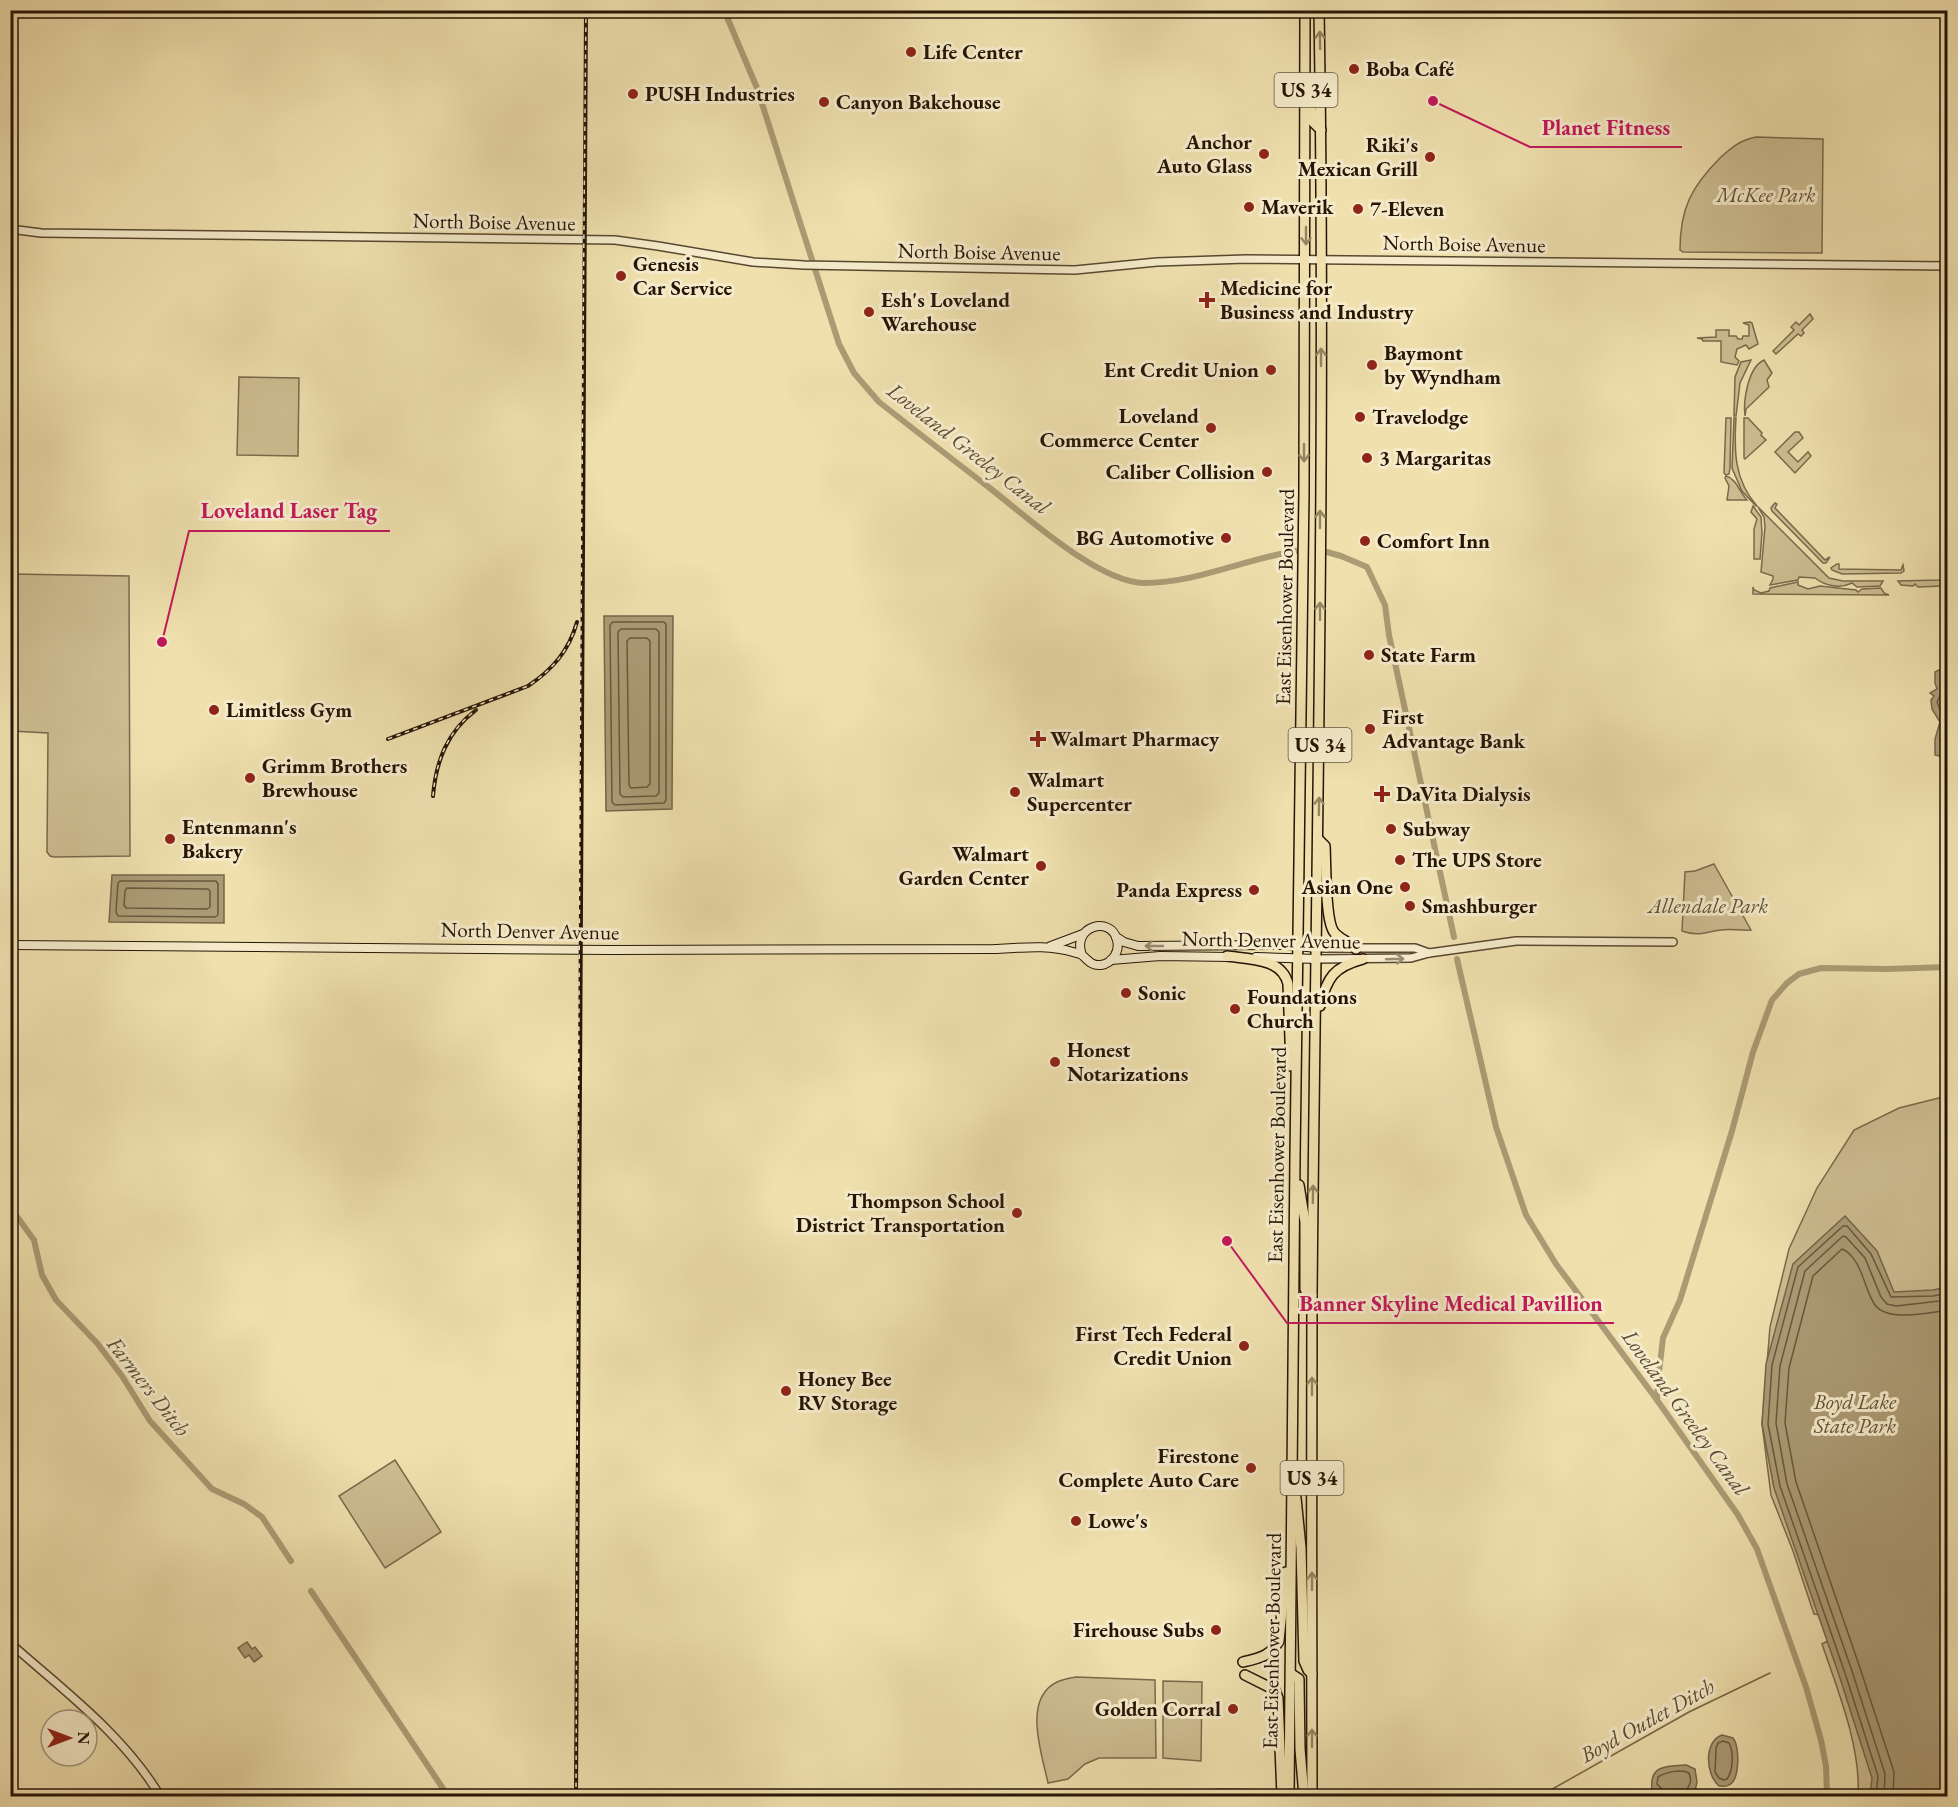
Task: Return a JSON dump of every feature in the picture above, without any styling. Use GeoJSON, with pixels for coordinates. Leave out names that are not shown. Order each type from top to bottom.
{"type":"FeatureCollection","features":[{"type":"Feature","properties":{"kind":"highway","name":"East Eisenhower Boulevard"},"geometry":{"type":"LineString","coordinates":[[1289,1797],[1306,259],[1305,10]]}},
{"type":"Feature","properties":{"kind":"highway","name":"East Eisenhower Boulevard"},"geometry":{"type":"LineString","coordinates":[[1312,1797],[1312,1294],[1319,840],[1322,260],[1319,10]]}},
{"type":"Feature","properties":{"kind":"highway"},"geometry":{"type":"LineString","coordinates":[[1305,69],[1313,122],[1321,130]]}},
{"type":"Feature","properties":{"kind":"highway"},"geometry":{"type":"LineString","coordinates":[[1319,840],[1325,846],[1331,928],[1335,934],[1356,949]]}},
{"type":"Feature","properties":{"kind":"highway"},"geometry":{"type":"LineString","coordinates":[[1227,956],[1267,963],[1279,968],[1287,979],[1295,1157],[1305,1222],[1305,1289],[1307,1293],[1312,1294]]}},
{"type":"Feature","properties":{"kind":"highway"},"geometry":{"type":"LineString","coordinates":[[1315,1056],[1319,1008],[1327,983],[1342,966],[1363,959]]}},
{"type":"Feature","properties":{"kind":"highway"},"geometry":{"type":"LineString","coordinates":[[1292,1466],[1300,1525],[1305,1661],[1312,1674]]}},
{"type":"Feature","properties":{"kind":"highway"},"geometry":{"type":"LineString","coordinates":[[1243,1662],[1266,1656],[1279,1641],[1287,1561],[1292,1546]]}},
{"type":"Feature","properties":{"kind":"highway"},"geometry":{"type":"LineString","coordinates":[[1245,1675],[1275,1690],[1278,1698],[1282,1797]]}},
{"type":"Feature","properties":{"kind":"highway"},"geometry":{"type":"LineString","coordinates":[[1293,1675],[1299,1679],[1300,1749],[1304,1797]]}},
{"type":"Feature","properties":{"kind":"main road"},"geometry":{"type":"LineString","coordinates":[[1100,926],[1110,930],[1116,937],[1118,947],[1111,960],[1101,965],[1095,964],[1082,955],[1079,944],[1083,934],[1089,928],[1100,926]]}},
{"type":"Feature","properties":{"kind":"main road","name":"North Denver Avenue"},"geometry":{"type":"LineString","coordinates":[[1049,947],[1083,934]]}},
{"type":"Feature","properties":{"kind":"main road","name":"North Denver Avenue"},"geometry":{"type":"LineString","coordinates":[[1116,937],[1138,946],[1317,948]]}},
{"type":"Feature","properties":{"kind":"main road","name":"North Denver Avenue"},"geometry":{"type":"LineString","coordinates":[[10,945],[610,950],[1049,947],[1082,955]]}},
{"type":"Feature","properties":{"kind":"main road","name":"North Denver Avenue"},"geometry":{"type":"LineString","coordinates":[[1111,960],[1160,956],[1317,959]]}},
{"type":"Feature","properties":{"kind":"street","name":"North Boise Avenue"},"geometry":{"type":"LineString","coordinates":[[10,229],[41,232],[615,240],[753,262],[804,266],[1075,270],[1208,260],[1306,259],[1947,266]]}},
{"type":"Feature","properties":{"kind":"street","name":"North Denver Avenue"},"geometry":{"type":"LineString","coordinates":[[1317,959],[1411,958],[1429,952],[1516,941],[1673,942]]}},
{"type":"Feature","properties":{"kind":"street","name":"North Denver Avenue"},"geometry":{"type":"LineString","coordinates":[[1317,948],[1415,948],[1429,952]]}},
{"type":"Feature","properties":{"kind":"street"},"geometry":{"type":"LineString","coordinates":[[10,1643],[123,1746],[148,1777],[160,1797]]}},
{"type":"Feature","properties":{"kind":"green space","name":"McKee Park"},"geometry":{"type":"Polygon","coordinates":[[[1756,137],[1823,139],[1822,253],[1683,252],[1680,250],[1682,222],[1695,189],[1728,151],[1740,142],[1756,137]]]}},
{"type":"Feature","properties":{"kind":"green space"},"geometry":{"type":"Polygon","coordinates":[[[1810,314],[1813,319],[1802,330],[1804,333],[1801,336],[1798,334],[1776,354],[1773,351],[1794,330],[1791,327],[1796,322],[1799,325],[1810,314]]]}},
{"type":"Feature","properties":{"kind":"green space"},"geometry":{"type":"Polygon","coordinates":[[[1750,322],[1758,344],[1749,349],[1746,345],[1737,349],[1735,357],[1739,361],[1737,365],[1721,362],[1721,341],[1703,341],[1697,338],[1716,337],[1716,330],[1729,330],[1729,336],[1742,339],[1743,336],[1749,336],[1749,325],[1743,323],[1750,322]]]}},
{"type":"Feature","properties":{"kind":"green space"},"geometry":{"type":"Polygon","coordinates":[[[1751,360],[1740,383],[1736,416],[1734,416],[1735,377],[1741,362],[1751,360]]]}},
{"type":"Feature","properties":{"kind":"green space"},"geometry":{"type":"Polygon","coordinates":[[[1764,360],[1772,373],[1767,380],[1769,387],[1746,409],[1745,416],[1746,394],[1750,377],[1764,360]]]}},
{"type":"Feature","properties":{"kind":"green space"},"geometry":{"type":"Polygon","coordinates":[[[239,377],[299,378],[298,456],[237,455],[239,377]]]}},
{"type":"Feature","properties":{"kind":"green space"},"geometry":{"type":"Polygon","coordinates":[[[1726,418],[1731,418],[1730,468],[1729,474],[1726,475],[1724,473],[1726,418]]]}},
{"type":"Feature","properties":{"kind":"green space"},"geometry":{"type":"Polygon","coordinates":[[[1734,418],[1736,418],[1737,465],[1744,486],[1757,506],[1742,491],[1732,468],[1734,418]]]}},
{"type":"Feature","properties":{"kind":"green space"},"geometry":{"type":"Polygon","coordinates":[[[1744,418],[1748,418],[1766,440],[1745,459],[1744,458],[1744,418]]]}},
{"type":"Feature","properties":{"kind":"green space"},"geometry":{"type":"Polygon","coordinates":[[[1795,432],[1799,432],[1803,438],[1788,452],[1798,462],[1808,452],[1811,456],[1795,473],[1775,452],[1795,432]]]}},
{"type":"Feature","properties":{"kind":"green space"},"geometry":{"type":"Polygon","coordinates":[[[1726,476],[1735,483],[1747,500],[1727,500],[1729,486],[1726,476]]]}},
{"type":"Feature","properties":{"kind":"green space"},"geometry":{"type":"Polygon","coordinates":[[[1775,503],[1777,504],[1775,508],[1825,560],[1830,557],[1826,563],[1823,563],[1772,511],[1771,508],[1775,503]]]}},
{"type":"Feature","properties":{"kind":"green space"},"geometry":{"type":"Polygon","coordinates":[[[1753,506],[1761,517],[1760,559],[1754,559],[1754,529],[1757,519],[1751,512],[1753,506]]]}},
{"type":"Feature","properties":{"kind":"green space"},"geometry":{"type":"Polygon","coordinates":[[[1758,507],[1829,578],[1843,581],[1883,581],[1880,586],[1857,587],[1852,583],[1833,586],[1815,578],[1799,577],[1798,580],[1770,585],[1773,576],[1761,572],[1765,527],[1764,517],[1758,507]]]}},
{"type":"Feature","properties":{"kind":"green space"},"geometry":{"type":"Polygon","coordinates":[[[1839,564],[1839,569],[1901,570],[1903,565],[1904,571],[1901,573],[1842,574],[1831,568],[1839,564]]]}},
{"type":"Feature","properties":{"kind":"green space"},"geometry":{"type":"Polygon","coordinates":[[[11,574],[129,576],[130,856],[54,857],[47,852],[48,733],[11,731],[11,574]]]}},
{"type":"Feature","properties":{"kind":"green space"},"geometry":{"type":"Polygon","coordinates":[[[1947,578],[1947,583],[1942,586],[1918,587],[1915,584],[1913,586],[1901,585],[1898,581],[1940,580],[1947,578]]]}},
{"type":"Feature","properties":{"kind":"green space"},"geometry":{"type":"Polygon","coordinates":[[[1798,582],[1798,585],[1808,589],[1820,586],[1858,592],[1862,589],[1881,588],[1889,595],[1753,594],[1753,587],[1761,593],[1769,591],[1770,588],[1798,582]]]}},
{"type":"Feature","properties":{"kind":"green space","name":"Allendale Park"},"geometry":{"type":"Polygon","coordinates":[[[1714,864],[1751,930],[1725,929],[1697,934],[1682,931],[1685,872],[1714,864]]]}},
{"type":"Feature","properties":{"kind":"green space","name":"Boyd Lake State Park"},"geometry":{"type":"Polygon","coordinates":[[[1947,1096],[1947,1796],[1858,1796],[1856,1758],[1852,1739],[1822,1644],[1846,1632],[1822,1615],[1814,1614],[1771,1495],[1762,1424],[1770,1327],[1789,1249],[1817,1188],[1854,1130],[1899,1108],[1947,1096]]]}},
{"type":"Feature","properties":{"kind":"green space"},"geometry":{"type":"Polygon","coordinates":[[[395,1460],[441,1532],[385,1568],[339,1496],[395,1460]]]}},
{"type":"Feature","properties":{"kind":"green space"},"geometry":{"type":"Polygon","coordinates":[[[1076,1677],[1155,1680],[1156,1758],[1099,1758],[1085,1764],[1068,1779],[1048,1783],[1037,1728],[1040,1701],[1046,1690],[1057,1682],[1076,1677]]]}},
{"type":"Feature","properties":{"kind":"green space"},"geometry":{"type":"Polygon","coordinates":[[[1163,1681],[1202,1682],[1201,1761],[1163,1758],[1163,1681]]]}},
{"type":"Feature","properties":{"kind":"green space"},"geometry":{"type":"Polygon","coordinates":[[[1216,1789],[1276,1790],[1276,1796],[1216,1796],[1216,1789]]]}},
{"type":"Feature","properties":{"kind":"water"},"geometry":{"type":"Polygon","coordinates":[[[604,616],[673,616],[672,809],[606,811],[604,616]]]}},
{"type":"Feature","properties":{"kind":"water"},"geometry":{"type":"Polygon","coordinates":[[[1947,644],[1947,804],[1943,783],[1946,761],[1943,757],[1935,755],[1935,739],[1940,722],[1932,709],[1931,700],[1934,696],[1930,693],[1937,689],[1935,672],[1941,669],[1944,647],[1947,644]]]}},
{"type":"Feature","properties":{"kind":"water"},"geometry":{"type":"Polygon","coordinates":[[[112,875],[224,875],[224,923],[109,922],[112,875]]]}},
{"type":"Feature","properties":{"kind":"water","name":"Boyd Lake State Park"},"geometry":{"type":"Polygon","coordinates":[[[1845,1216],[1877,1251],[1894,1292],[1947,1287],[1947,1796],[1870,1796],[1872,1778],[1774,1488],[1762,1424],[1766,1364],[1793,1264],[1845,1216]]]}},
{"type":"Feature","properties":{"kind":"water"},"geometry":{"type":"Polygon","coordinates":[[[247,1642],[252,1649],[255,1647],[262,1656],[254,1662],[249,1655],[245,1658],[238,1648],[247,1642]]]}},
{"type":"Feature","properties":{"kind":"water"},"geometry":{"type":"Polygon","coordinates":[[[1722,1735],[1733,1738],[1738,1755],[1733,1782],[1719,1786],[1711,1774],[1708,1759],[1712,1744],[1722,1735]]]}},
{"type":"Feature","properties":{"kind":"water"},"geometry":{"type":"Polygon","coordinates":[[[1686,1765],[1695,1769],[1697,1782],[1695,1791],[1684,1796],[1673,1797],[1662,1795],[1652,1789],[1653,1775],[1656,1771],[1666,1767],[1686,1765]]]}},
{"type":"Feature","properties":{"kind":"waterway","name":"Loveland Greeley Canal"},"geometry":{"type":"LineString","coordinates":[[724,10],[757,88],[839,344],[854,373],[879,402],[1043,531],[1085,560],[1126,580],[1144,583],[1183,579],[1296,551]]}},
{"type":"Feature","properties":{"kind":"waterway","name":"Loveland Greeley Canal"},"geometry":{"type":"LineString","coordinates":[[1327,552],[1367,567],[1385,605],[1389,635],[1454,937]]}},
{"type":"Feature","properties":{"kind":"waterway","name":"Loveland Greeley Canal"},"geometry":{"type":"LineString","coordinates":[[1457,959],[1496,1127],[1526,1215],[1556,1264],[1657,1400],[1738,1515],[1757,1549],[1806,1687],[1821,1740],[1826,1766],[1827,1796]]}},
{"type":"Feature","properties":{"kind":"waterway"},"geometry":{"type":"LineString","coordinates":[[1657,1400],[1663,1338],[1680,1300],[1732,1131],[1753,1052],[1772,1000],[1787,983],[1799,974],[1821,968],[1948,967]]}},
{"type":"Feature","properties":{"kind":"waterway","name":"Farmers Ditch"},"geometry":{"type":"LineString","coordinates":[[10,1207],[34,1240],[42,1275],[56,1300],[97,1343],[122,1376],[150,1421],[212,1489],[244,1504],[262,1517],[291,1561]]}},
{"type":"Feature","properties":{"kind":"waterway","name":"Farmers Ditch"},"geometry":{"type":"LineString","coordinates":[[311,1591],[448,1796]]}},
{"type":"Feature","properties":{"kind":"waterway","name":"Boyd Outlet Ditch"},"geometry":{"type":"LineString","coordinates":[[1540,1796],[1689,1712],[1770,1673]]}},
{"type":"Feature","properties":{"kind":"railway"},"geometry":{"type":"LineString","coordinates":[[576,1796],[586,10]]}},
{"type":"Feature","properties":{"kind":"railway"},"geometry":{"type":"LineString","coordinates":[[388,739],[528,686],[558,659],[569,642],[577,622]]}},
{"type":"Feature","properties":{"kind":"railway"},"geometry":{"type":"LineString","coordinates":[[433,796],[437,771],[445,748],[457,728],[476,710]]}},
{"type":"Feature","properties":{"kind":"place","name":"Life Center"},"geometry":{"type":"Point","coordinates":[911,52]}},
{"type":"Feature","properties":{"kind":"place","name":"Boba Café"},"geometry":{"type":"Point","coordinates":[1354,69]}},
{"type":"Feature","properties":{"kind":"place","name":"PUSH Industries"},"geometry":{"type":"Point","coordinates":[633,94]}},
{"type":"Feature","properties":{"kind":"place","name":"Planet Fitness"},"geometry":{"type":"Point","coordinates":[1433,101]}},
{"type":"Feature","properties":{"kind":"place","name":"Canyon Bakehouse"},"geometry":{"type":"Point","coordinates":[824,102]}},
{"type":"Feature","properties":{"kind":"place","name":"Anchor Auto Glass"},"geometry":{"type":"Point","coordinates":[1264,154]}},
{"type":"Feature","properties":{"kind":"place","name":"Riki's Mexican Grill"},"geometry":{"type":"Point","coordinates":[1430,157]}},
{"type":"Feature","properties":{"kind":"place","name":"Maverik"},"geometry":{"type":"Point","coordinates":[1249,207]}},
{"type":"Feature","properties":{"kind":"place","name":"7-Eleven"},"geometry":{"type":"Point","coordinates":[1358,209]}},
{"type":"Feature","properties":{"kind":"place","name":"Genesis Car Service"},"geometry":{"type":"Point","coordinates":[621,276]}},
{"type":"Feature","properties":{"kind":"place","name":"Medicine for Business and Industry"},"geometry":{"type":"Point","coordinates":[1207,300]}},
{"type":"Feature","properties":{"kind":"place","name":"Esh's Loveland Warehouse"},"geometry":{"type":"Point","coordinates":[869,312]}},
{"type":"Feature","properties":{"kind":"place","name":"Baymont by Wyndham"},"geometry":{"type":"Point","coordinates":[1372,365]}},
{"type":"Feature","properties":{"kind":"place","name":"Ent Credit Union"},"geometry":{"type":"Point","coordinates":[1271,370]}},
{"type":"Feature","properties":{"kind":"place","name":"Travelodge"},"geometry":{"type":"Point","coordinates":[1360,417]}},
{"type":"Feature","properties":{"kind":"place","name":"Loveland Commerce Center"},"geometry":{"type":"Point","coordinates":[1211,428]}},
{"type":"Feature","properties":{"kind":"place","name":"3 Margaritas"},"geometry":{"type":"Point","coordinates":[1367,458]}},
{"type":"Feature","properties":{"kind":"place","name":"Caliber Collision"},"geometry":{"type":"Point","coordinates":[1267,472]}},
{"type":"Feature","properties":{"kind":"place","name":"BG Automotive"},"geometry":{"type":"Point","coordinates":[1226,538]}},
{"type":"Feature","properties":{"kind":"place","name":"Comfort Inn"},"geometry":{"type":"Point","coordinates":[1365,541]}},
{"type":"Feature","properties":{"kind":"place","name":"Loveland Laser Tag"},"geometry":{"type":"Point","coordinates":[162,642]}},
{"type":"Feature","properties":{"kind":"place","name":"State Farm"},"geometry":{"type":"Point","coordinates":[1369,655]}},
{"type":"Feature","properties":{"kind":"place","name":"Limitless Gym"},"geometry":{"type":"Point","coordinates":[214,710]}},
{"type":"Feature","properties":{"kind":"place","name":"First Advantage Bank"},"geometry":{"type":"Point","coordinates":[1370,729]}},
{"type":"Feature","properties":{"kind":"place","name":"Walmart Pharmacy"},"geometry":{"type":"Point","coordinates":[1038,739]}},
{"type":"Feature","properties":{"kind":"place","name":"Grimm Brothers Brewhouse"},"geometry":{"type":"Point","coordinates":[250,778]}},
{"type":"Feature","properties":{"kind":"place","name":"Walmart Supercenter"},"geometry":{"type":"Point","coordinates":[1015,792]}},
{"type":"Feature","properties":{"kind":"place","name":"DaVita Dialysis"},"geometry":{"type":"Point","coordinates":[1382,794]}},
{"type":"Feature","properties":{"kind":"place","name":"Subway"},"geometry":{"type":"Point","coordinates":[1391,829]}},
{"type":"Feature","properties":{"kind":"place","name":"Entenmann's Bakery"},"geometry":{"type":"Point","coordinates":[170,839]}},
{"type":"Feature","properties":{"kind":"place","name":"The UPS Store"},"geometry":{"type":"Point","coordinates":[1400,860]}},
{"type":"Feature","properties":{"kind":"place","name":"Walmart Garden Center"},"geometry":{"type":"Point","coordinates":[1041,866]}},
{"type":"Feature","properties":{"kind":"place","name":"Asian One"},"geometry":{"type":"Point","coordinates":[1405,887]}},
{"type":"Feature","properties":{"kind":"place","name":"Panda Express"},"geometry":{"type":"Point","coordinates":[1254,890]}},
{"type":"Feature","properties":{"kind":"place","name":"Smashburger"},"geometry":{"type":"Point","coordinates":[1410,906]}},
{"type":"Feature","properties":{"kind":"place","name":"Sonic"},"geometry":{"type":"Point","coordinates":[1126,993]}},
{"type":"Feature","properties":{"kind":"place","name":"Foundations Church"},"geometry":{"type":"Point","coordinates":[1235,1009]}},
{"type":"Feature","properties":{"kind":"place","name":"Honest Notarizations"},"geometry":{"type":"Point","coordinates":[1055,1062]}},
{"type":"Feature","properties":{"kind":"place","name":"Thompson School District Transportation"},"geometry":{"type":"Point","coordinates":[1017,1213]}},
{"type":"Feature","properties":{"kind":"place","name":"Banner Skyline Medical Pavillion"},"geometry":{"type":"Point","coordinates":[1227,1241]}},
{"type":"Feature","properties":{"kind":"place","name":"First Tech Federal Credit Union"},"geometry":{"type":"Point","coordinates":[1244,1346]}},
{"type":"Feature","properties":{"kind":"place","name":"Honey Bee RV Storage"},"geometry":{"type":"Point","coordinates":[786,1391]}},
{"type":"Feature","properties":{"kind":"place","name":"Firestone Complete Auto Care"},"geometry":{"type":"Point","coordinates":[1251,1468]}},
{"type":"Feature","properties":{"kind":"place","name":"Lowe's"},"geometry":{"type":"Point","coordinates":[1076,1521]}},
{"type":"Feature","properties":{"kind":"place","name":"Firehouse Subs"},"geometry":{"type":"Point","coordinates":[1216,1630]}},
{"type":"Feature","properties":{"kind":"place","name":"Golden Corral"},"geometry":{"type":"Point","coordinates":[1233,1709]}}]}
